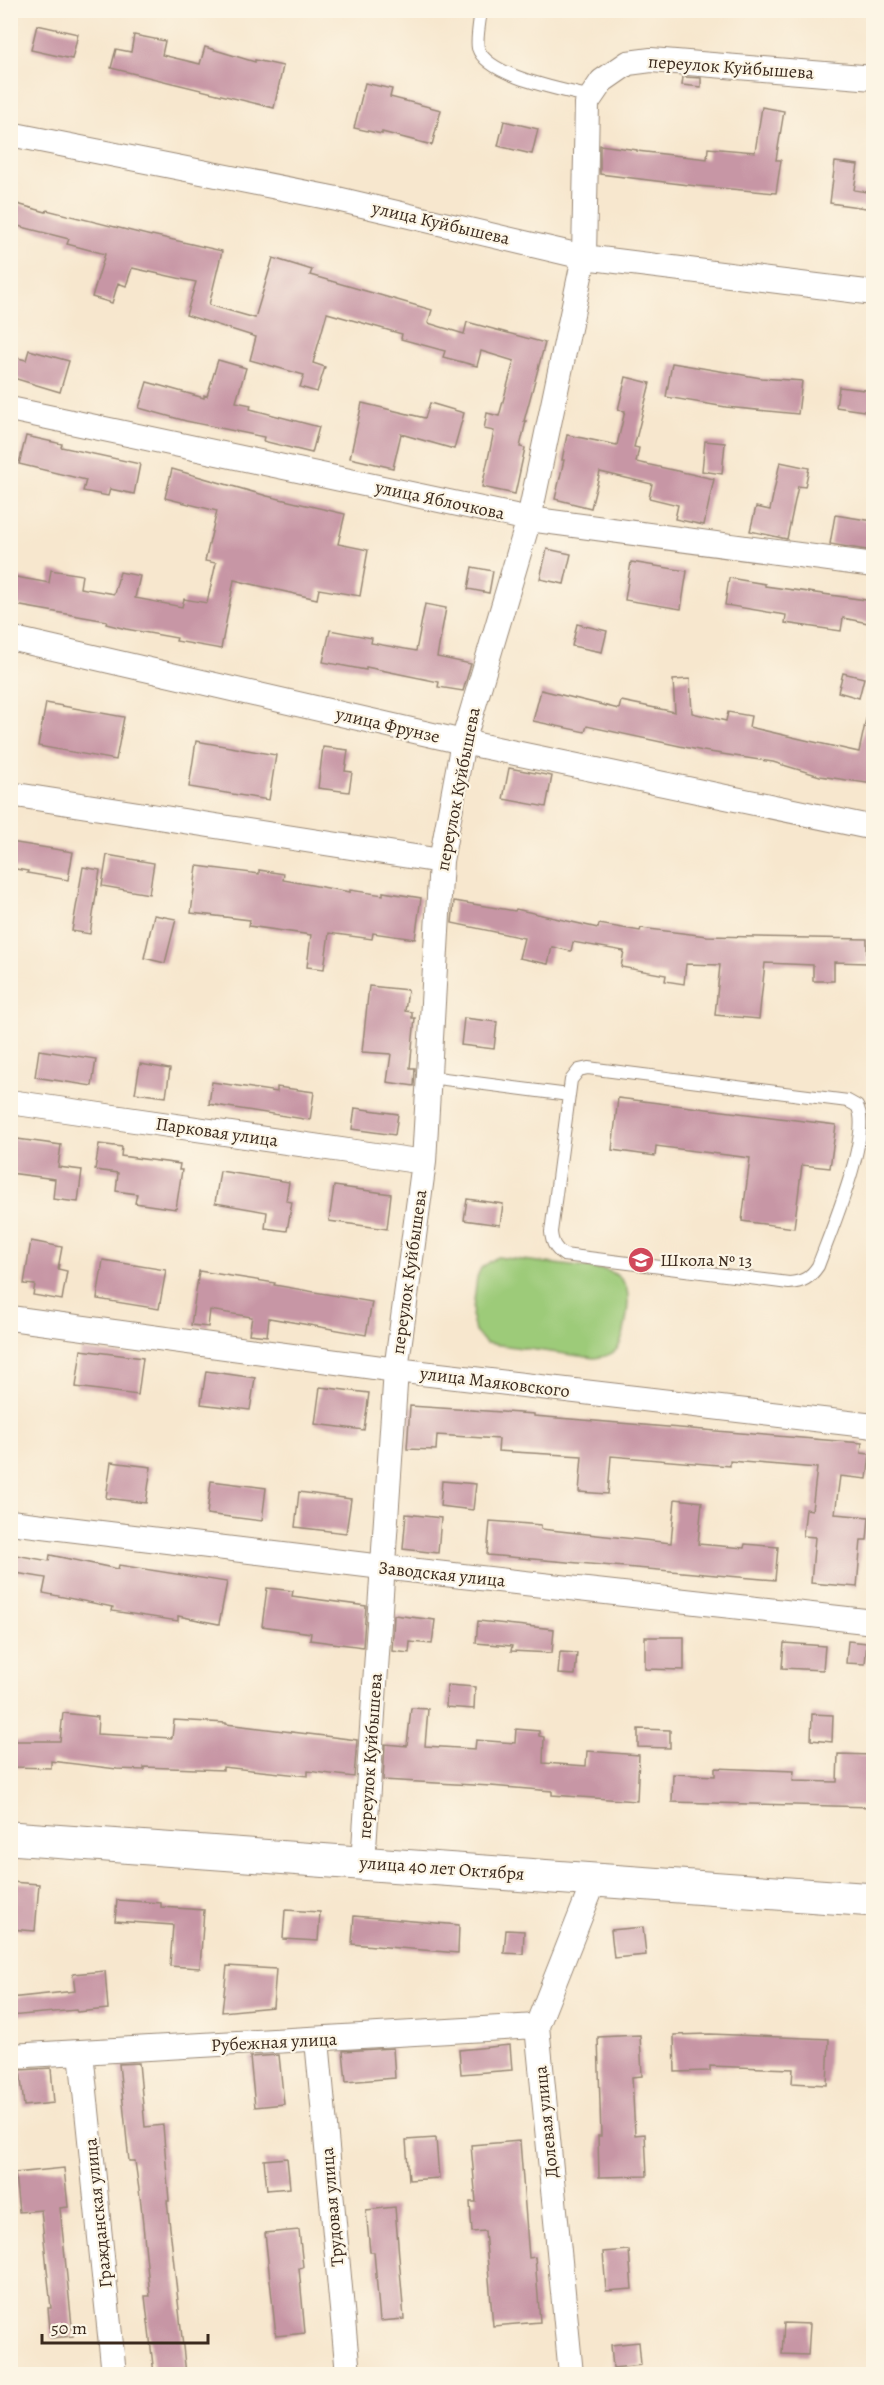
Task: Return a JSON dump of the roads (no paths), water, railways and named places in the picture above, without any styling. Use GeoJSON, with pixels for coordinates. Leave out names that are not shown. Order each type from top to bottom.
{"type":"FeatureCollection","features":[{"type":"Feature","properties":{"kind":"street","name":"переулок Куйбышева"},"geometry":{"type":"LineString","coordinates":[[363,1863],[396,1370],[424,1162],[441,861],[463,742],[529,519],[584,257],[587,103],[602,81],[628,63],[651,60],[873,78]]}},
{"type":"Feature","properties":{"kind":"street","name":"улица Куйбышева"},"geometry":{"type":"LineString","coordinates":[[10,134],[337,199],[584,257],[873,293]]}},
{"type":"Feature","properties":{"kind":"street","name":"улица Яблочкова"},"geometry":{"type":"LineString","coordinates":[[10,409],[529,519],[873,565]]}},
{"type":"Feature","properties":{"kind":"street","name":"улица Фрунзе"},"geometry":{"type":"LineString","coordinates":[[10,638],[463,742],[873,828]]}},
{"type":"Feature","properties":{"kind":"street"},"geometry":{"type":"LineString","coordinates":[[10,794],[441,861]]}},
{"type":"Feature","properties":{"kind":"street","name":"Парковая улица"},"geometry":{"type":"LineString","coordinates":[[10,1102],[424,1162]]}},
{"type":"Feature","properties":{"kind":"street","name":"улица Маяковского"},"geometry":{"type":"LineString","coordinates":[[10,1318],[396,1370],[873,1426]]}},
{"type":"Feature","properties":{"kind":"street","name":"Заводская улица"},"geometry":{"type":"LineString","coordinates":[[10,1522],[382,1567],[873,1622]]}},
{"type":"Feature","properties":{"kind":"street","name":"улица 40 лет Октября"},"geometry":{"type":"LineString","coordinates":[[10,1838],[873,1900]]}},
{"type":"Feature","properties":{"kind":"street","name":"Долевая улица"},"geometry":{"type":"LineString","coordinates":[[571,2374],[537,2026],[595,1880]]}},
{"type":"Feature","properties":{"kind":"street","name":"Рубежная улица"},"geometry":{"type":"LineString","coordinates":[[10,2056],[537,2026]]}},
{"type":"Feature","properties":{"kind":"street","name":"Трудовая улица"},"geometry":{"type":"LineString","coordinates":[[317,2040],[348,2374]]}},
{"type":"Feature","properties":{"kind":"street","name":"Гражданская улица"},"geometry":{"type":"LineString","coordinates":[[81,2052],[114,2374]]}},
{"type":"Feature","properties":{"kind":"lane"},"geometry":{"type":"LineString","coordinates":[[481,10],[478,48],[488,62],[513,76],[591,97]]}},
{"type":"Feature","properties":{"kind":"lane"},"geometry":{"type":"LineString","coordinates":[[588,1068],[854,1103],[860,1110],[861,1117],[856,1154],[844,1197],[818,1266],[812,1274],[800,1282],[789,1283],[564,1255],[558,1251],[551,1240],[551,1232],[569,1095],[573,1076],[579,1070],[588,1068]]}},
{"type":"Feature","properties":{"kind":"lane"},"geometry":{"type":"LineString","coordinates":[[429,1077],[569,1095]]}},
{"type":"Feature","properties":{"kind":"place","name":"Школа № 13"},"geometry":{"type":"Point","coordinates":[641,1260]}}]}
